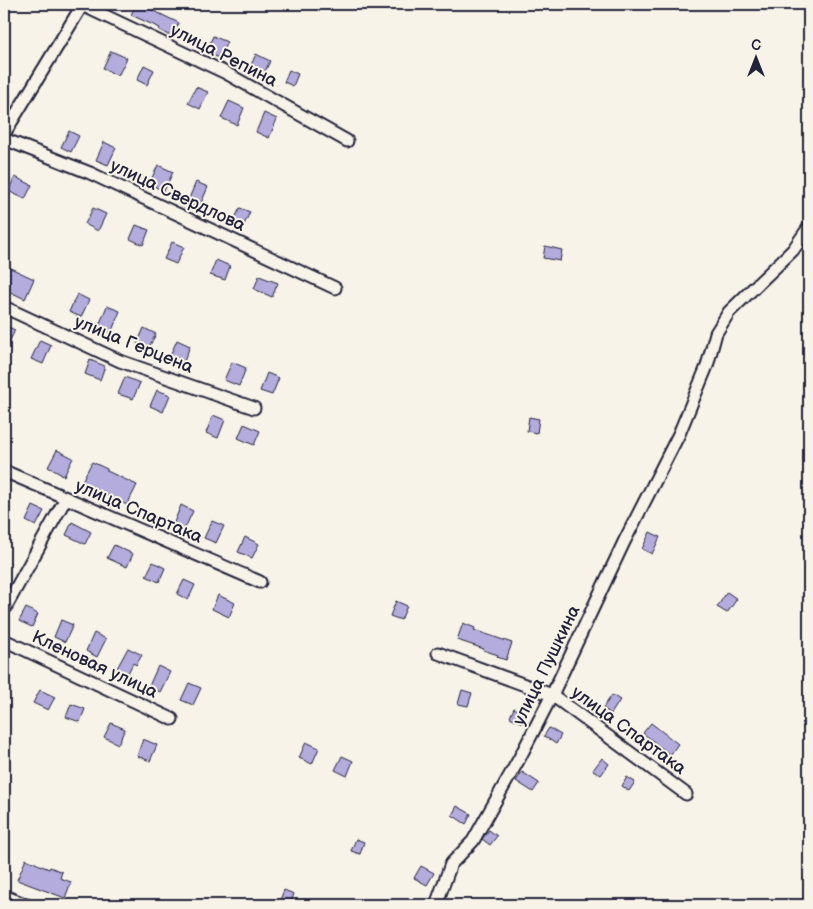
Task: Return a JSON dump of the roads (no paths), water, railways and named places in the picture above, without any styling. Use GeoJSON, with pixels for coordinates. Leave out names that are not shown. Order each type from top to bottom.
{"type":"FeatureCollection","features":[{"type":"Feature","properties":{"kind":"street"},"geometry":{"type":"LineString","coordinates":[[4,134],[83,4]]}},
{"type":"Feature","properties":{"kind":"street","name":"улица Репина"},"geometry":{"type":"LineString","coordinates":[[83,4],[226,73],[347,141]]}},
{"type":"Feature","properties":{"kind":"street","name":"улица Свердлова"},"geometry":{"type":"LineString","coordinates":[[4,139],[90,174],[335,288]]}},
{"type":"Feature","properties":{"kind":"street","name":"улица Пушкина"},"geometry":{"type":"LineString","coordinates":[[436,905],[451,864],[473,841],[552,695],[624,542],[679,434],[706,366],[716,333],[729,312],[793,250],[809,227]]}},
{"type":"Feature","properties":{"kind":"street","name":"улица Герцена"},"geometry":{"type":"LineString","coordinates":[[4,307],[120,361],[254,408]]}},
{"type":"Feature","properties":{"kind":"street","name":"улица Спартака"},"geometry":{"type":"LineString","coordinates":[[4,472],[260,582]]}},
{"type":"Feature","properties":{"kind":"street"},"geometry":{"type":"LineString","coordinates":[[4,610],[66,498]]}},
{"type":"Feature","properties":{"kind":"street","name":"Кленовая улица"},"geometry":{"type":"LineString","coordinates":[[4,640],[172,719]]}},
{"type":"Feature","properties":{"kind":"street","name":"улица Спартака"},"geometry":{"type":"LineString","coordinates":[[438,653],[552,695],[686,794]]}},
{"type":"Feature","properties":{"kind":"street"},"geometry":{"type":"LineString","coordinates":[[4,896],[27,905]]}}]}
